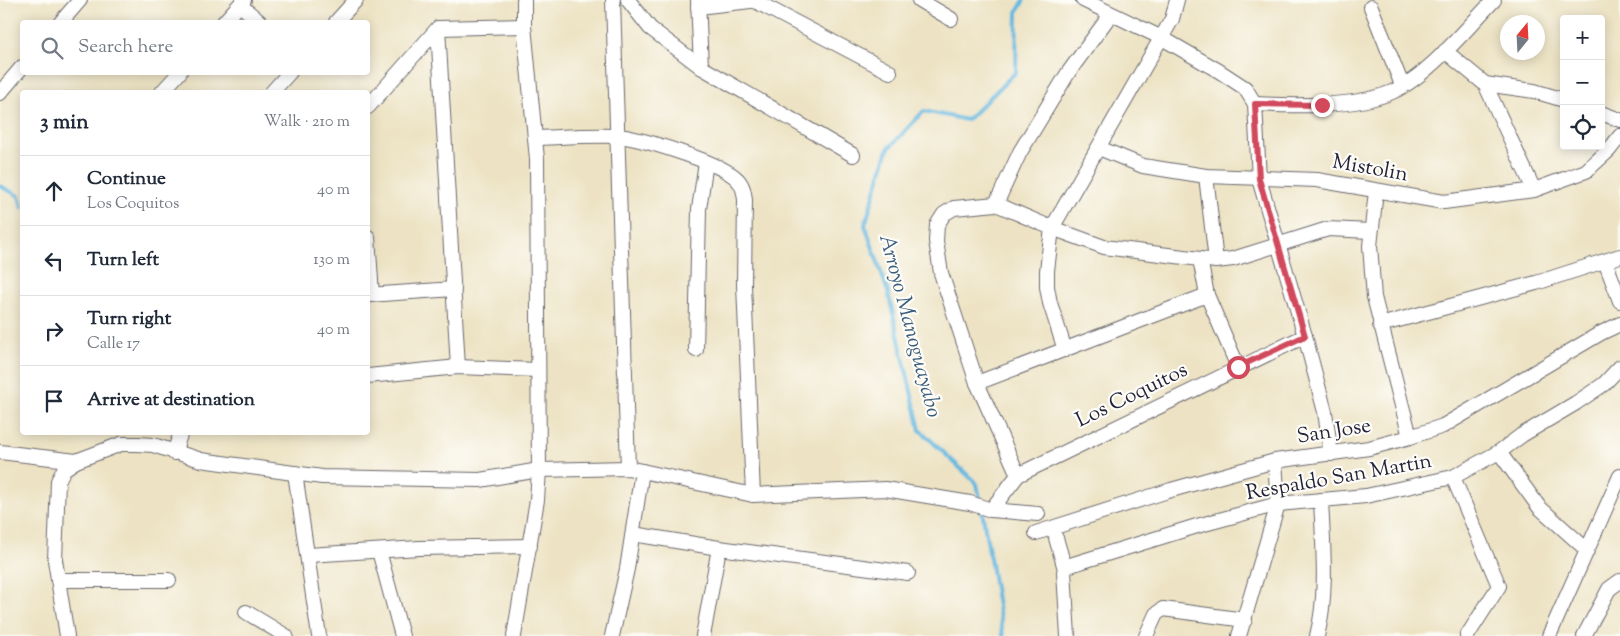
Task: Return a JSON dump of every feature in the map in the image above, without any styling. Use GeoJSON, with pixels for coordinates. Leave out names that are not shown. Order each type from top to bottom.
{"type":"FeatureCollection","features":[{"type":"Feature","properties":{"kind":"street"},"geometry":{"type":"LineString","coordinates":[[63,20],[80,0]]}},
{"type":"Feature","properties":{"kind":"street"},"geometry":{"type":"LineString","coordinates":[[338,20],[356,0]]}},
{"type":"Feature","properties":{"kind":"street"},"geometry":{"type":"LineString","coordinates":[[514,636],[537,500],[539,470],[536,138],[524,26],[524,0]]}},
{"type":"Feature","properties":{"kind":"street"},"geometry":{"type":"LineString","coordinates":[[613,0],[628,468]]}},
{"type":"Feature","properties":{"kind":"street"},"geometry":{"type":"LineString","coordinates":[[628,0],[650,28],[702,67],[853,155]]}},
{"type":"Feature","properties":{"kind":"street"},"geometry":{"type":"LineString","coordinates":[[919,0],[951,19]]}},
{"type":"Feature","properties":{"kind":"street"},"geometry":{"type":"LineString","coordinates":[[1083,0],[1162,38],[1245,88],[1255,104],[1259,179],[1305,336],[1324,412],[1331,454]]}},
{"type":"Feature","properties":{"kind":"street"},"geometry":{"type":"LineString","coordinates":[[1064,350],[1047,286],[1052,228],[1172,20],[1177,0]]}},
{"type":"Feature","properties":{"kind":"street"},"geometry":{"type":"LineString","coordinates":[[1255,104],[1322,105],[1356,101],[1392,92],[1446,51],[1494,0]]}},
{"type":"Feature","properties":{"kind":"street"},"geometry":{"type":"LineString","coordinates":[[702,67],[698,3],[757,1],[890,72]]}},
{"type":"Feature","properties":{"kind":"street"},"geometry":{"type":"LineString","coordinates":[[226,20],[242,2],[258,20]]}},
{"type":"Feature","properties":{"kind":"street"},"geometry":{"type":"LineString","coordinates":[[1371,7],[1402,85]]}},
{"type":"Feature","properties":{"kind":"street"},"geometry":{"type":"LineString","coordinates":[[996,204],[1024,144],[1068,73],[1111,14]]}},
{"type":"Feature","properties":{"kind":"street"},"geometry":{"type":"LineString","coordinates":[[370,104],[438,28],[524,26]]}},
{"type":"Feature","properties":{"kind":"street"},"geometry":{"type":"LineString","coordinates":[[438,28],[458,367]]}},
{"type":"Feature","properties":{"kind":"street"},"geometry":{"type":"LineString","coordinates":[[1446,51],[1484,84],[1534,190]]}},
{"type":"Feature","properties":{"kind":"street"},"geometry":{"type":"LineString","coordinates":[[0,93],[20,69]]}},
{"type":"Feature","properties":{"kind":"street"},"geometry":{"type":"LineString","coordinates":[[164,90],[177,75]]}},
{"type":"Feature","properties":{"kind":"street"},"geometry":{"type":"LineString","coordinates":[[274,90],[287,75]]}},
{"type":"Feature","properties":{"kind":"street"},"geometry":{"type":"LineString","coordinates":[[1484,84],[1534,91],[1560,99]]}},
{"type":"Feature","properties":{"kind":"street"},"geometry":{"type":"LineString","coordinates":[[1605,114],[1620,120]]}},
{"type":"Feature","properties":{"kind":"street"},"geometry":{"type":"LineString","coordinates":[[536,138],[618,136],[706,162],[725,170],[737,179],[743,189],[745,200],[745,314],[753,495]]}},
{"type":"Feature","properties":{"kind":"street","name":"Mistolin"},"geometry":{"type":"LineString","coordinates":[[1099,148],[1143,166],[1206,176],[1317,180],[1444,202],[1534,190],[1586,171],[1609,150],[1620,136]]}},
{"type":"Feature","properties":{"kind":"street"},"geometry":{"type":"LineString","coordinates":[[696,350],[699,209],[706,162]]}},
{"type":"Feature","properties":{"kind":"street"},"geometry":{"type":"LineString","coordinates":[[1206,176],[1216,261]]}},
{"type":"Feature","properties":{"kind":"street"},"geometry":{"type":"LineString","coordinates":[[1376,191],[1370,246],[1374,298],[1410,438]]}},
{"type":"Feature","properties":{"kind":"street"},"geometry":{"type":"LineString","coordinates":[[1018,475],[977,383],[941,273],[936,241],[937,225],[944,214],[954,208],[996,204],[1052,228],[1104,247],[1216,261],[1233,259],[1328,229],[1371,231]]}},
{"type":"Feature","properties":{"kind":"street"},"geometry":{"type":"LineString","coordinates":[[1380,325],[1536,283],[1620,256]]}},
{"type":"Feature","properties":{"kind":"street"},"geometry":{"type":"LineString","coordinates":[[1200,259],[1207,295],[1238,367]]}},
{"type":"Feature","properties":{"kind":"street"},"geometry":{"type":"LineString","coordinates":[[1605,261],[1620,301]]}},
{"type":"Feature","properties":{"kind":"street"},"geometry":{"type":"LineString","coordinates":[[370,295],[454,288]]}},
{"type":"Feature","properties":{"kind":"street"},"geometry":{"type":"LineString","coordinates":[[977,383],[1207,295]]}},
{"type":"Feature","properties":{"kind":"street","name":"San Jose"},"geometry":{"type":"LineString","coordinates":[[1036,533],[1171,490],[1275,461],[1369,448],[1410,438],[1443,426],[1600,333],[1620,324]]}},
{"type":"Feature","properties":{"kind":"street","name":"Los Coquitos"},"geometry":{"type":"LineString","coordinates":[[991,510],[1018,475],[1305,336]]}},
{"type":"Feature","properties":{"kind":"street"},"geometry":{"type":"LineString","coordinates":[[370,376],[458,367],[538,370]]}},
{"type":"Feature","properties":{"kind":"street","name":"Respaldo San Martin"},"geometry":{"type":"LineString","coordinates":[[1066,568],[1197,526],[1278,504],[1366,496],[1453,477],[1499,452],[1604,384],[1620,367]]}},
{"type":"Feature","properties":{"kind":"street"},"geometry":{"type":"LineString","coordinates":[[174,453],[180,435]]}},
{"type":"Feature","properties":{"kind":"street"},"geometry":{"type":"LineString","coordinates":[[67,636],[55,560],[58,481],[64,469],[76,461],[121,444],[153,445],[201,460],[322,477],[480,480],[539,470],[628,468],[753,495],[885,489],[970,503],[991,510],[1038,514]]}},
{"type":"Feature","properties":{"kind":"street"},"geometry":{"type":"LineString","coordinates":[[0,452],[76,461]]}},
{"type":"Feature","properties":{"kind":"street"},"geometry":{"type":"LineString","coordinates":[[1499,452],[1539,507],[1587,550]]}},
{"type":"Feature","properties":{"kind":"street"},"geometry":{"type":"LineString","coordinates":[[1238,636],[1245,620],[1278,504],[1275,461]]}},
{"type":"Feature","properties":{"kind":"street"},"geometry":{"type":"LineString","coordinates":[[612,636],[633,534],[642,471]]}},
{"type":"Feature","properties":{"kind":"street"},"geometry":{"type":"LineString","coordinates":[[295,473],[319,636]]}},
{"type":"Feature","properties":{"kind":"street"},"geometry":{"type":"LineString","coordinates":[[1550,636],[1620,476]]}},
{"type":"Feature","properties":{"kind":"street"},"geometry":{"type":"LineString","coordinates":[[1453,477],[1499,586],[1466,636]]}},
{"type":"Feature","properties":{"kind":"street"},"geometry":{"type":"LineString","coordinates":[[1317,636],[1320,623],[1324,569],[1321,500]]}},
{"type":"Feature","properties":{"kind":"street"},"geometry":{"type":"LineString","coordinates":[[633,534],[719,548],[908,573]]}},
{"type":"Feature","properties":{"kind":"street"},"geometry":{"type":"LineString","coordinates":[[1056,538],[1066,568],[1068,636]]}},
{"type":"Feature","properties":{"kind":"street"},"geometry":{"type":"LineString","coordinates":[[308,555],[530,546]]}},
{"type":"Feature","properties":{"kind":"street"},"geometry":{"type":"LineString","coordinates":[[703,636],[719,548]]}},
{"type":"Feature","properties":{"kind":"street"},"geometry":{"type":"LineString","coordinates":[[379,551],[402,636]]}},
{"type":"Feature","properties":{"kind":"street"},"geometry":{"type":"LineString","coordinates":[[58,580],[168,580]]}},
{"type":"Feature","properties":{"kind":"street"},"geometry":{"type":"LineString","coordinates":[[1584,636],[1609,589],[1620,581]]}},
{"type":"Feature","properties":{"kind":"street"},"geometry":{"type":"LineString","coordinates":[[1146,636],[1156,614],[1163,609],[1245,620]]}},
{"type":"Feature","properties":{"kind":"street"},"geometry":{"type":"LineString","coordinates":[[246,612],[286,636]]}},
{"type":"Feature","properties":{"kind":"waterway","name":"Arroyo Manoguayabo"},"geometry":{"type":"LineString","coordinates":[[981,503],[977,484],[920,430],[888,292],[865,225],[888,149],[924,111],[967,120],[1016,72],[1017,12],[1024,0]]}},
{"type":"Feature","properties":{"kind":"waterway"},"geometry":{"type":"LineString","coordinates":[[0,186],[19,196],[20,200]]}},
{"type":"Feature","properties":{"kind":"waterway","name":"Arroyo Manoguayabo"},"geometry":{"type":"LineString","coordinates":[[982,510],[1003,636]]}},
{"type":"Feature","properties":{"kind":"route"},"geometry":{"type":"LineString","coordinates":[[1238,367],[1305,336],[1259,179],[1255,104],[1322,105]]}}]}
